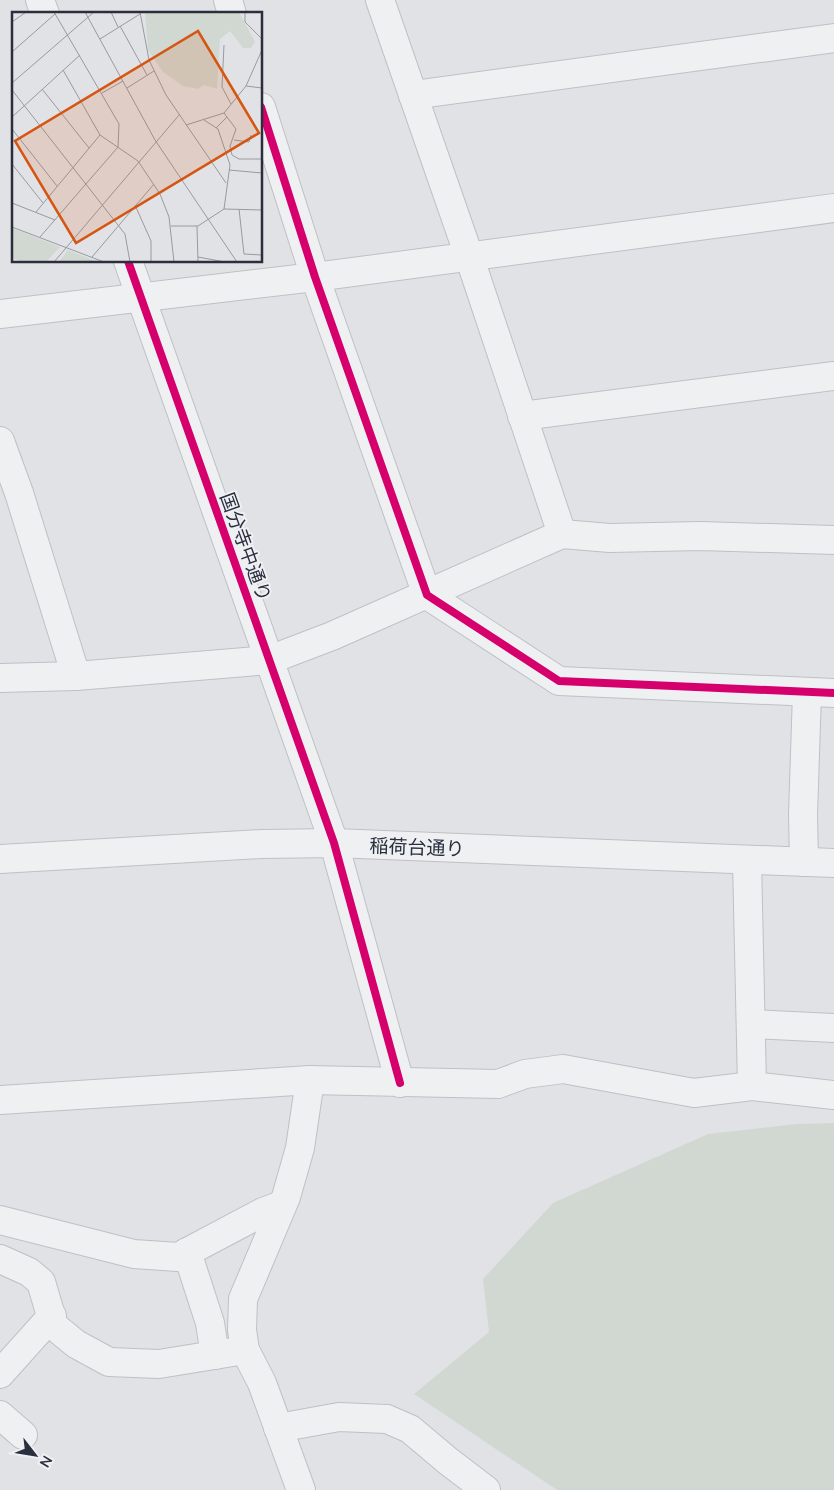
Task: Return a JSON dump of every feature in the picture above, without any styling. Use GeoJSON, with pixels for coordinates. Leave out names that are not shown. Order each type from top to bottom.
{"type":"FeatureCollection","features":[{"type":"Feature","properties":{"kind":"street"},"geometry":{"type":"LineString","coordinates":[[40,0],[44,12]]}},
{"type":"Feature","properties":{"kind":"street"},"geometry":{"type":"LineString","coordinates":[[380,0],[469,256],[562,534]]}},
{"type":"Feature","properties":{"kind":"street"},"geometry":{"type":"LineString","coordinates":[[413,96],[834,38]]}},
{"type":"Feature","properties":{"kind":"street"},"geometry":{"type":"LineString","coordinates":[[262,110],[315,277],[427,595],[559,681],[834,693]]}},
{"type":"Feature","properties":{"kind":"street"},"geometry":{"type":"LineString","coordinates":[[0,314],[315,277],[834,208]]}},
{"type":"Feature","properties":{"kind":"street","name":"国分寺中通り"},"geometry":{"type":"LineString","coordinates":[[128,262],[334,843],[400,1083]]}},
{"type":"Feature","properties":{"kind":"street"},"geometry":{"type":"LineString","coordinates":[[522,416],[834,376]]}},
{"type":"Feature","properties":{"kind":"street"},"geometry":{"type":"LineString","coordinates":[[0,442],[9,494],[76,676]]}},
{"type":"Feature","properties":{"kind":"street"},"geometry":{"type":"LineString","coordinates":[[0,678],[76,676],[269,660],[332,636],[562,534],[610,538],[700,536],[834,540]]}},
{"type":"Feature","properties":{"kind":"street"},"geometry":{"type":"LineString","coordinates":[[804,862],[803,815],[807,693]]}},
{"type":"Feature","properties":{"kind":"street","name":"稲荷台通り"},"geometry":{"type":"LineString","coordinates":[[0,859],[262,844],[334,843],[834,864]]}},
{"type":"Feature","properties":{"kind":"street"},"geometry":{"type":"LineString","coordinates":[[747,860],[752,1086]]}},
{"type":"Feature","properties":{"kind":"street"},"geometry":{"type":"LineString","coordinates":[[750,1024],[834,1028]]}},
{"type":"Feature","properties":{"kind":"street"},"geometry":{"type":"LineString","coordinates":[[0,1100],[310,1080],[498,1084],[525,1074],[563,1069],[694,1093],[752,1086],[834,1095]]}},
{"type":"Feature","properties":{"kind":"street"},"geometry":{"type":"LineString","coordinates":[[301,1490],[262,1383],[245,1350],[242,1330],[243,1299],[282,1205],[300,1148],[310,1080]]}},
{"type":"Feature","properties":{"kind":"street"},"geometry":{"type":"LineString","coordinates":[[0,1220],[134,1254],[178,1257],[263,1212],[282,1205]]}},
{"type":"Feature","properties":{"kind":"street"},"geometry":{"type":"LineString","coordinates":[[187,1252],[210,1323],[215,1355]]}},
{"type":"Feature","properties":{"kind":"street"},"geometry":{"type":"LineString","coordinates":[[0,1259],[29,1272],[41,1282],[54,1326],[76,1344],[109,1362],[159,1364],[245,1350]]}},
{"type":"Feature","properties":{"kind":"street"},"geometry":{"type":"LineString","coordinates":[[0,1374],[52,1316]]}},
{"type":"Feature","properties":{"kind":"street"},"geometry":{"type":"LineString","coordinates":[[0,1415],[23,1435]]}},
{"type":"Feature","properties":{"kind":"street"},"geometry":{"type":"LineString","coordinates":[[278,1428],[339,1417],[387,1419],[410,1429],[486,1490]]}},
{"type":"Feature","properties":{"kind":"shaded area"},"geometry":{"type":"Polygon","coordinates":[[[834,1123],[834,1490],[557,1490],[414,1394],[489,1332],[483,1279],[553,1203],[708,1134],[797,1124],[834,1123]]]}},
{"type":"Feature","properties":{"kind":"cycle path"},"geometry":{"type":"LineString","coordinates":[[262,110],[315,277],[427,595],[559,681],[834,693]]}},
{"type":"Feature","properties":{"kind":"cycle path"},"geometry":{"type":"LineString","coordinates":[[128,262],[334,843],[400,1083]]}}]}
